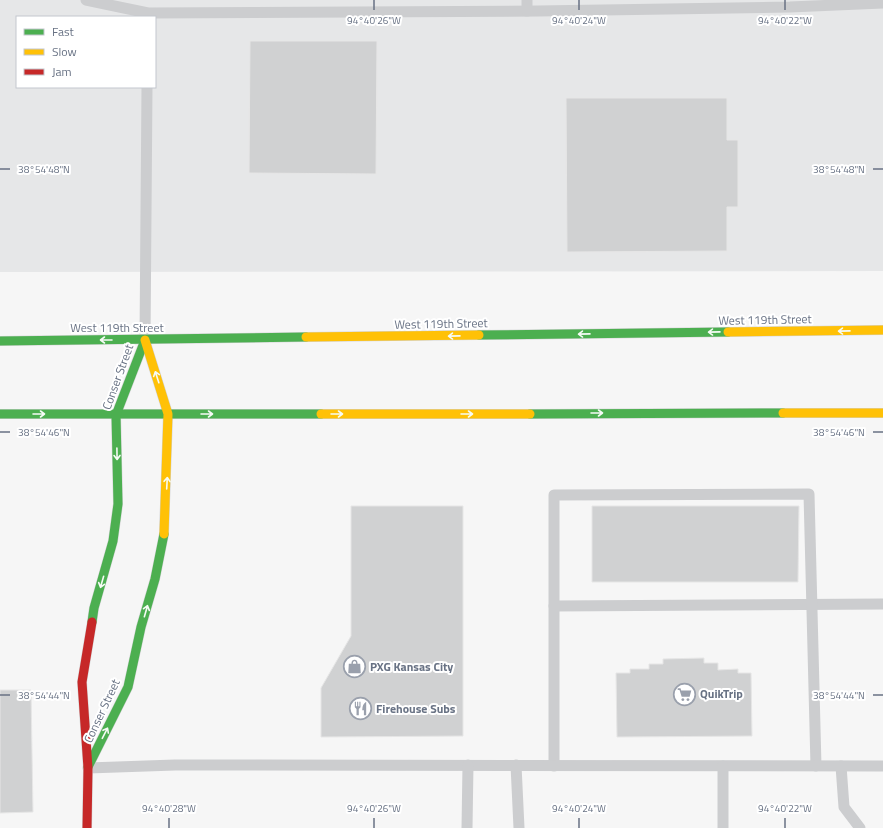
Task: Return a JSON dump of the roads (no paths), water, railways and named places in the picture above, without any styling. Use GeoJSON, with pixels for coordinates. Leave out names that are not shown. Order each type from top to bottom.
{"type":"FeatureCollection","features":[{"type":"Feature","properties":{"kind":"main road","name":"West 119th Street"},"geometry":{"type":"LineString","coordinates":[[0,341],[883,330]]}},
{"type":"Feature","properties":{"kind":"main road","name":"Conser Street"},"geometry":{"type":"LineString","coordinates":[[88,768],[128,687],[141,627],[155,579],[164,538],[168,414],[145,340]]}},
{"type":"Feature","properties":{"kind":"main road","name":"Conser Street"},"geometry":{"type":"LineString","coordinates":[[87,828],[88,768],[82,682],[94,608],[113,541],[118,504],[116,415],[145,340]]}},
{"type":"Feature","properties":{"kind":"main road"},"geometry":{"type":"LineString","coordinates":[[0,414],[116,415],[883,412]]}},
{"type":"Feature","properties":{"kind":"lane"},"geometry":{"type":"LineString","coordinates":[[86,0],[148,15],[527,6],[790,7],[883,3]]}},
{"type":"Feature","properties":{"kind":"lane"},"geometry":{"type":"LineString","coordinates":[[145,340],[148,88]]}},
{"type":"Feature","properties":{"kind":"lane"},"geometry":{"type":"LineString","coordinates":[[554,766],[554,495],[809,494],[816,766]]}},
{"type":"Feature","properties":{"kind":"lane"},"geometry":{"type":"LineString","coordinates":[[554,606],[883,604]]}},
{"type":"Feature","properties":{"kind":"lane"},"geometry":{"type":"LineString","coordinates":[[88,768],[175,765],[883,766]]}},
{"type":"Feature","properties":{"kind":"lane"},"geometry":{"type":"LineString","coordinates":[[467,828],[468,765]]}},
{"type":"Feature","properties":{"kind":"lane"},"geometry":{"type":"LineString","coordinates":[[516,765],[519,828]]}},
{"type":"Feature","properties":{"kind":"lane"},"geometry":{"type":"LineString","coordinates":[[723,766],[723,828]]}},
{"type":"Feature","properties":{"kind":"lane"},"geometry":{"type":"LineString","coordinates":[[841,766],[844,807],[860,828]]}},
{"type":"Feature","properties":{"kind":"place","name":"PXG Kansas City"},"geometry":{"type":"Point","coordinates":[355,667]}},
{"type":"Feature","properties":{"kind":"place","name":"QuikTrip"},"geometry":{"type":"Point","coordinates":[684,694]}},
{"type":"Feature","properties":{"kind":"place","name":"Firehouse Subs"},"geometry":{"type":"Point","coordinates":[360,709]}}]}
